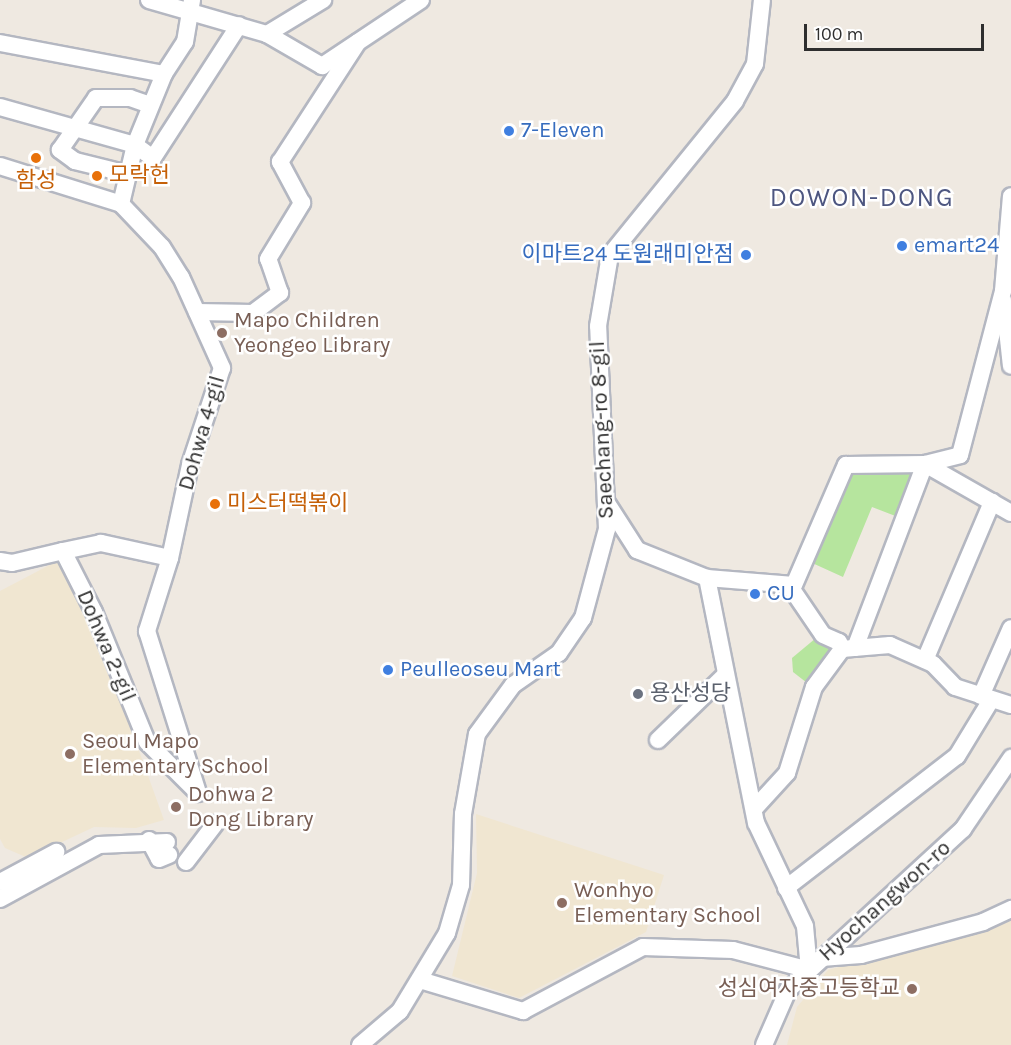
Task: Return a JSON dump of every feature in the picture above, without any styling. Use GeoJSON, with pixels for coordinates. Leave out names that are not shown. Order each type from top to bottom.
{"type":"FeatureCollection","features":[{"type":"Feature","properties":{"kind":"street"},"geometry":{"type":"LineString","coordinates":[[148,0],[193,5],[239,25],[267,34],[322,66],[421,0]]}},
{"type":"Feature","properties":{"kind":"street"},"geometry":{"type":"LineString","coordinates":[[193,5],[209,0]]}},
{"type":"Feature","properties":{"kind":"street"},"geometry":{"type":"LineString","coordinates":[[267,34],[323,0]]}},
{"type":"Feature","properties":{"kind":"street","name":"Saechang-ro 8-gil"},"geometry":{"type":"LineString","coordinates":[[360,1045],[400,1011],[447,933],[461,885],[463,814],[477,734],[513,685],[559,653],[583,618],[607,529],[598,326],[610,255],[735,101],[755,64],[762,0]]}},
{"type":"Feature","properties":{"kind":"street"},"geometry":{"type":"LineString","coordinates":[[122,204],[135,145],[164,74],[185,42],[193,5]]}},
{"type":"Feature","properties":{"kind":"street"},"geometry":{"type":"LineString","coordinates":[[0,107],[135,145],[153,158],[239,25]]}},
{"type":"Feature","properties":{"kind":"street"},"geometry":{"type":"LineString","coordinates":[[0,42],[164,74]]}},
{"type":"Feature","properties":{"kind":"street"},"geometry":{"type":"LineString","coordinates":[[196,312],[253,313],[280,293],[268,260],[302,203],[280,162],[358,42]]}},
{"type":"Feature","properties":{"kind":"street"},"geometry":{"type":"LineString","coordinates":[[128,174],[75,161],[60,150],[96,98],[130,98],[150,105]]}},
{"type":"Feature","properties":{"kind":"street","name":"Dohwa 4-gil"},"geometry":{"type":"LineString","coordinates":[[0,166],[122,204],[162,247],[222,368],[190,465],[170,558],[147,631],[198,793]]}},
{"type":"Feature","properties":{"kind":"street"},"geometry":{"type":"LineString","coordinates":[[1011,196],[1007,290],[1011,366]]}},
{"type":"Feature","properties":{"kind":"street"},"geometry":{"type":"LineString","coordinates":[[605,500],[637,550],[706,578],[794,585],[846,465],[925,464],[960,455],[1007,290]]}},
{"type":"Feature","properties":{"kind":"street"},"geometry":{"type":"LineString","coordinates":[[925,464],[1011,513]]}},
{"type":"Feature","properties":{"kind":"street"},"geometry":{"type":"LineString","coordinates":[[754,809],[787,773],[814,687],[848,649],[925,464]]}},
{"type":"Feature","properties":{"kind":"street"},"geometry":{"type":"LineString","coordinates":[[925,660],[992,502]]}},
{"type":"Feature","properties":{"kind":"street"},"geometry":{"type":"LineString","coordinates":[[0,561],[12,563],[101,543],[170,558]]}},
{"type":"Feature","properties":{"kind":"street","name":"Dohwa 2-gil"},"geometry":{"type":"LineString","coordinates":[[63,551],[147,742],[198,793]]}},
{"type":"Feature","properties":{"kind":"street"},"geometry":{"type":"LineString","coordinates":[[706,578],[724,676],[754,809],[786,888],[806,926],[815,964]]}},
{"type":"Feature","properties":{"kind":"street"},"geometry":{"type":"LineString","coordinates":[[789,585],[822,635],[839,642],[848,649],[890,645],[925,660],[955,687],[1011,705]]}},
{"type":"Feature","properties":{"kind":"street"},"geometry":{"type":"LineString","coordinates":[[786,888],[957,756],[986,698],[1011,628]]}},
{"type":"Feature","properties":{"kind":"street"},"geometry":{"type":"LineString","coordinates":[[658,740],[724,676]]}},
{"type":"Feature","properties":{"kind":"street","name":"Hyochangwon-ro"},"geometry":{"type":"LineString","coordinates":[[764,1045],[788,990],[963,829],[1011,758]]}},
{"type":"Feature","properties":{"kind":"street"},"geometry":{"type":"LineString","coordinates":[[186,862],[215,824]]}},
{"type":"Feature","properties":{"kind":"street"},"geometry":{"type":"LineString","coordinates":[[0,899],[99,845],[149,840],[168,848]]}},
{"type":"Feature","properties":{"kind":"street"},"geometry":{"type":"LineString","coordinates":[[0,882],[56,852]]}},
{"type":"Feature","properties":{"kind":"street"},"geometry":{"type":"LineString","coordinates":[[420,980],[523,1011],[643,947],[733,950],[815,964],[861,955],[983,922],[1011,909]]}},
{"type":"Feature","properties":{"kind":"shaded area","name":"Seoul Mapo Elementary School"},"geometry":{"type":"Polygon","coordinates":[[[59,560],[116,687],[164,820],[136,828],[94,827],[28,858],[5,848],[0,839],[0,591],[59,560]]]}},
{"type":"Feature","properties":{"kind":"shaded area","name":"Wonhyo Elementary School"},"geometry":{"type":"Polygon","coordinates":[[[476,814],[664,875],[646,932],[519,998],[452,976],[477,873],[476,814]]]}},
{"type":"Feature","properties":{"kind":"shaded area","name":"성심여자중고등학교"},"geometry":{"type":"Polygon","coordinates":[[[1011,913],[1011,1045],[787,1045],[797,1007],[828,970],[986,927],[1011,913]]]}},
{"type":"Feature","properties":{"kind":"green space"},"geometry":{"type":"Polygon","coordinates":[[[853,471],[917,473],[898,517],[872,507],[843,577],[810,562],[853,471]]]}},
{"type":"Feature","properties":{"kind":"green space"},"geometry":{"type":"Polygon","coordinates":[[[816,638],[835,646],[811,686],[793,672],[792,658],[816,638]]]}},
{"type":"Feature","properties":{"kind":"place","name":"7-Eleven"},"geometry":{"type":"Point","coordinates":[509,131]}},
{"type":"Feature","properties":{"kind":"place","name":"함성"},"geometry":{"type":"Point","coordinates":[36,158]}},
{"type":"Feature","properties":{"kind":"place","name":"모락헌"},"geometry":{"type":"Point","coordinates":[97,176]}},
{"type":"Feature","properties":{"kind":"place","name":"emart24"},"geometry":{"type":"Point","coordinates":[902,246]}},
{"type":"Feature","properties":{"kind":"place","name":"이마트24 도원래미안점"},"geometry":{"type":"Point","coordinates":[746,255]}},
{"type":"Feature","properties":{"kind":"place","name":"Mapo Children Yeongeo Library"},"geometry":{"type":"Point","coordinates":[222,333]}},
{"type":"Feature","properties":{"kind":"place","name":"미스터떡볶이"},"geometry":{"type":"Point","coordinates":[215,504]}},
{"type":"Feature","properties":{"kind":"place","name":"CU"},"geometry":{"type":"Point","coordinates":[755,594]}},
{"type":"Feature","properties":{"kind":"place","name":"Peulleoseu Mart"},"geometry":{"type":"Point","coordinates":[388,670]}},
{"type":"Feature","properties":{"kind":"place","name":"용산성당"},"geometry":{"type":"Point","coordinates":[638,694]}},
{"type":"Feature","properties":{"kind":"place","name":"Seoul Mapo Elementary School"},"geometry":{"type":"Point","coordinates":[70,754]}},
{"type":"Feature","properties":{"kind":"place","name":"Dohwa 2 Dong Library"},"geometry":{"type":"Point","coordinates":[176,807]}},
{"type":"Feature","properties":{"kind":"place","name":"Wonhyo Elementary School"},"geometry":{"type":"Point","coordinates":[562,903]}},
{"type":"Feature","properties":{"kind":"place","name":"성심여자중고등학교"},"geometry":{"type":"Point","coordinates":[912,989]}},
{"type":"Feature","properties":{"kind":"district","name":"DOWON-DONG"},"geometry":{"type":"Point","coordinates":[862,198]}}]}
